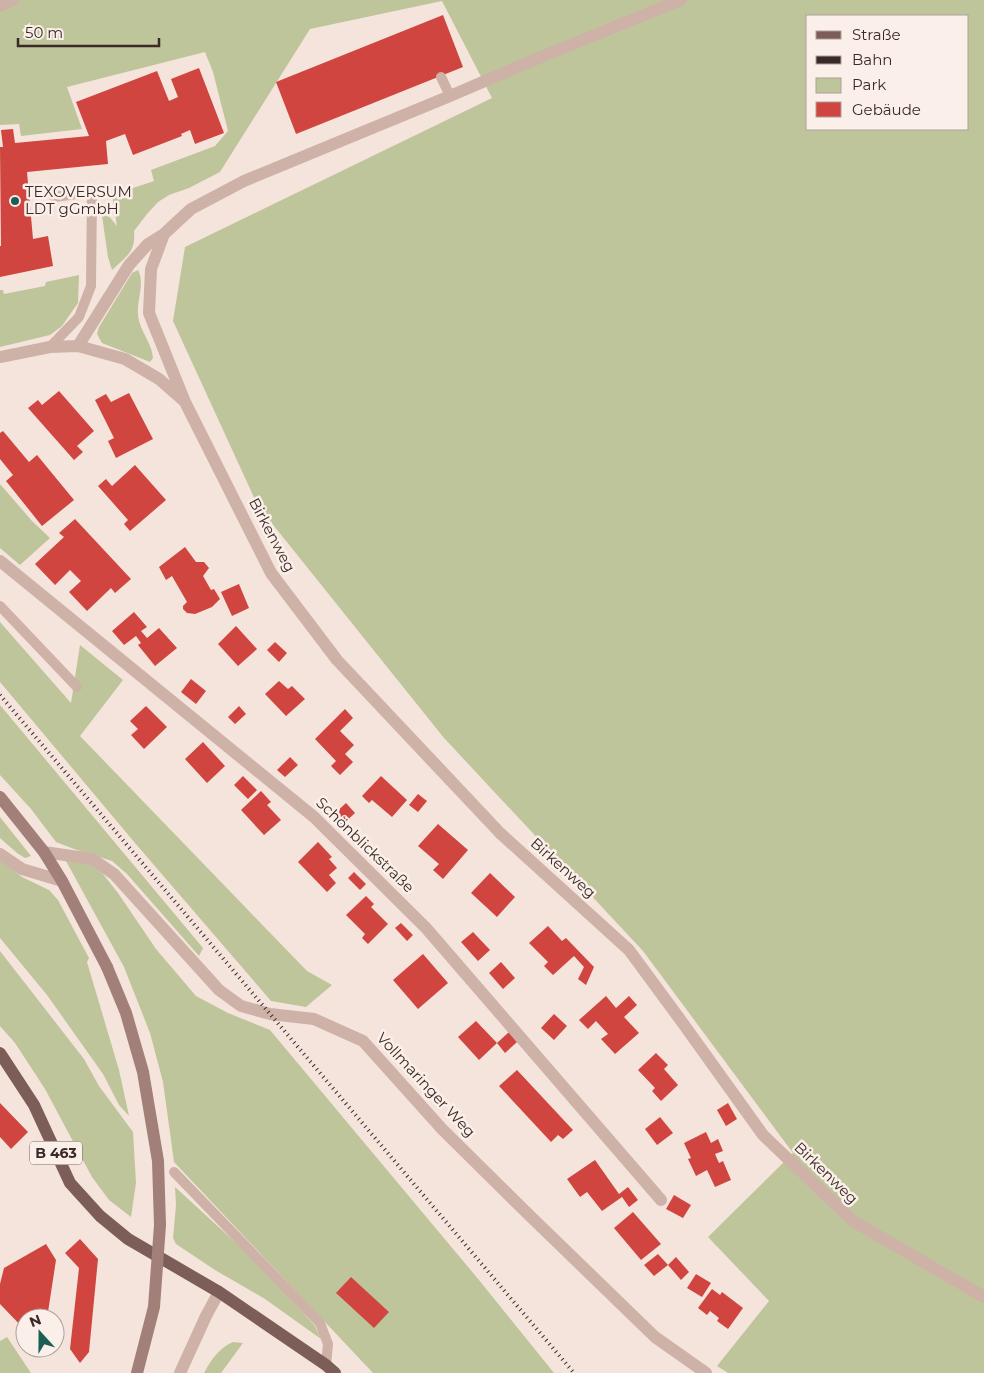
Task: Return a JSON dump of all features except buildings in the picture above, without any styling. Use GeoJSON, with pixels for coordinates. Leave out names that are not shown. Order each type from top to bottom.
{"type":"FeatureCollection","features":[{"type":"Feature","properties":{"kind":"main road"},"geometry":{"type":"LineString","coordinates":[[0,797],[44,852],[62,881],[106,967],[126,1013],[143,1072],[158,1161],[160,1225],[154,1307],[137,1373]]}},
{"type":"Feature","properties":{"kind":"main road","name":"B 463"},"geometry":{"type":"LineString","coordinates":[[0,1053],[34,1105],[70,1183],[100,1216],[128,1239],[220,1292],[330,1369]]}},
{"type":"Feature","properties":{"kind":"street"},"geometry":{"type":"LineString","coordinates":[[0,6],[13,0]]}},
{"type":"Feature","properties":{"kind":"street"},"geometry":{"type":"LineString","coordinates":[[78,346],[129,265],[148,244],[164,234],[191,209],[244,181],[680,0]]}},
{"type":"Feature","properties":{"kind":"street","name":"Birkenweg"},"geometry":{"type":"LineString","coordinates":[[164,234],[151,270],[149,312],[185,402],[271,573],[337,660],[500,833],[629,950],[763,1135],[853,1221],[984,1297]]}},
{"type":"Feature","properties":{"kind":"street"},"geometry":{"type":"LineString","coordinates":[[0,357],[50,347],[78,346],[125,359],[159,379],[185,402]]}},
{"type":"Feature","properties":{"kind":"street","name":"Schönblickstraße"},"geometry":{"type":"LineString","coordinates":[[0,562],[314,817],[426,928],[661,1200]]}},
{"type":"Feature","properties":{"kind":"street","name":"Vollmaringer Weg"},"geometry":{"type":"LineString","coordinates":[[44,852],[92,859],[114,874],[219,990],[241,1006],[270,1014],[314,1020],[363,1041],[442,1129],[655,1337],[706,1373]]}},
{"type":"Feature","properties":{"kind":"street"},"geometry":{"type":"LineString","coordinates":[[0,854],[22,870],[62,881]]}},
{"type":"Feature","properties":{"kind":"street"},"geometry":{"type":"LineString","coordinates":[[180,1373],[206,1316],[220,1292]]}},
{"type":"Feature","properties":{"kind":"lane"},"geometry":{"type":"LineString","coordinates":[[441,77],[450,96]]}},
{"type":"Feature","properties":{"kind":"lane"},"geometry":{"type":"LineString","coordinates":[[50,347],[79,317],[91,286],[92,192],[54,196]]}},
{"type":"Feature","properties":{"kind":"lane"},"geometry":{"type":"LineString","coordinates":[[0,606],[77,687]]}},
{"type":"Feature","properties":{"kind":"lane"},"geometry":{"type":"LineString","coordinates":[[174,1172],[320,1323],[328,1344],[330,1369]]}},
{"type":"Feature","properties":{"kind":"green space"},"geometry":{"type":"Polygon","coordinates":[[[0,0],[984,0],[984,1373],[728,1373],[717,1366],[769,1301],[708,1237],[793,1153],[643,951],[444,738],[258,506],[173,321],[185,247],[492,98],[442,1],[310,29],[220,172],[189,188],[169,195],[158,202],[134,231],[132,249],[112,270],[108,257],[102,216],[108,215],[117,226],[112,195],[154,181],[151,170],[215,146],[228,131],[213,72],[205,52],[67,87],[82,129],[21,136],[19,124],[0,125],[0,0]]]}},
{"type":"Feature","properties":{"kind":"green space"},"geometry":{"type":"Polygon","coordinates":[[[138,270],[141,280],[138,308],[139,319],[152,352],[153,358],[150,362],[102,343],[97,334],[99,327],[132,273],[138,270]]]}},
{"type":"Feature","properties":{"kind":"green space"},"geometry":{"type":"Polygon","coordinates":[[[79,275],[78,303],[62,326],[50,335],[0,347],[0,290],[3,290],[4,294],[45,286],[46,282],[79,275]]]}},
{"type":"Feature","properties":{"kind":"green space"},"geometry":{"type":"Polygon","coordinates":[[[0,484],[32,521],[50,538],[20,565],[0,548],[0,484]]]}},
{"type":"Feature","properties":{"kind":"green space"},"geometry":{"type":"Polygon","coordinates":[[[0,622],[71,703],[80,645],[123,680],[80,736],[307,971],[332,985],[306,1007],[271,1001],[0,682],[0,622]]]}},
{"type":"Feature","properties":{"kind":"green space"},"geometry":{"type":"Polygon","coordinates":[[[0,705],[203,948],[199,956],[127,874],[112,861],[56,842],[31,809],[0,775],[0,705]]]}},
{"type":"Feature","properties":{"kind":"green space"},"geometry":{"type":"Polygon","coordinates":[[[0,817],[31,856],[25,858],[0,838],[0,817]]]}},
{"type":"Feature","properties":{"kind":"green space"},"geometry":{"type":"Polygon","coordinates":[[[0,859],[22,877],[49,890],[58,900],[89,958],[87,962],[119,1070],[129,1116],[119,1105],[103,1074],[47,995],[0,938],[0,859]]]}},
{"type":"Feature","properties":{"kind":"green space"},"geometry":{"type":"Polygon","coordinates":[[[66,861],[90,864],[103,874],[156,949],[196,996],[228,1013],[270,1030],[479,1280],[554,1373],[373,1373],[174,1162],[163,1082],[150,1033],[124,967],[66,861]]]}},
{"type":"Feature","properties":{"kind":"green space"},"geometry":{"type":"Polygon","coordinates":[[[0,951],[84,1059],[99,1086],[133,1132],[136,1183],[131,1217],[109,1200],[92,1177],[45,1089],[15,1043],[0,1026],[0,951]]]}},
{"type":"Feature","properties":{"kind":"green space"},"geometry":{"type":"Polygon","coordinates":[[[175,1187],[258,1263],[315,1326],[321,1339],[265,1299],[215,1270],[176,1244],[173,1238],[176,1205],[175,1187]]]}},
{"type":"Feature","properties":{"kind":"green space"},"geometry":{"type":"Polygon","coordinates":[[[7,1337],[15,1349],[15,1358],[21,1358],[31,1373],[0,1373],[0,1341],[7,1337]]]}},
{"type":"Feature","properties":{"kind":"green space"},"geometry":{"type":"Polygon","coordinates":[[[233,1342],[243,1343],[221,1373],[204,1373],[216,1355],[233,1342]]]}},
{"type":"Feature","properties":{"kind":"railway"},"geometry":{"type":"LineString","coordinates":[[0,695],[574,1373]]}},
{"type":"Feature","properties":{"kind":"place","name":"TEXOVERSUM LDT gGmbH"},"geometry":{"type":"Point","coordinates":[15,201]}}]}
